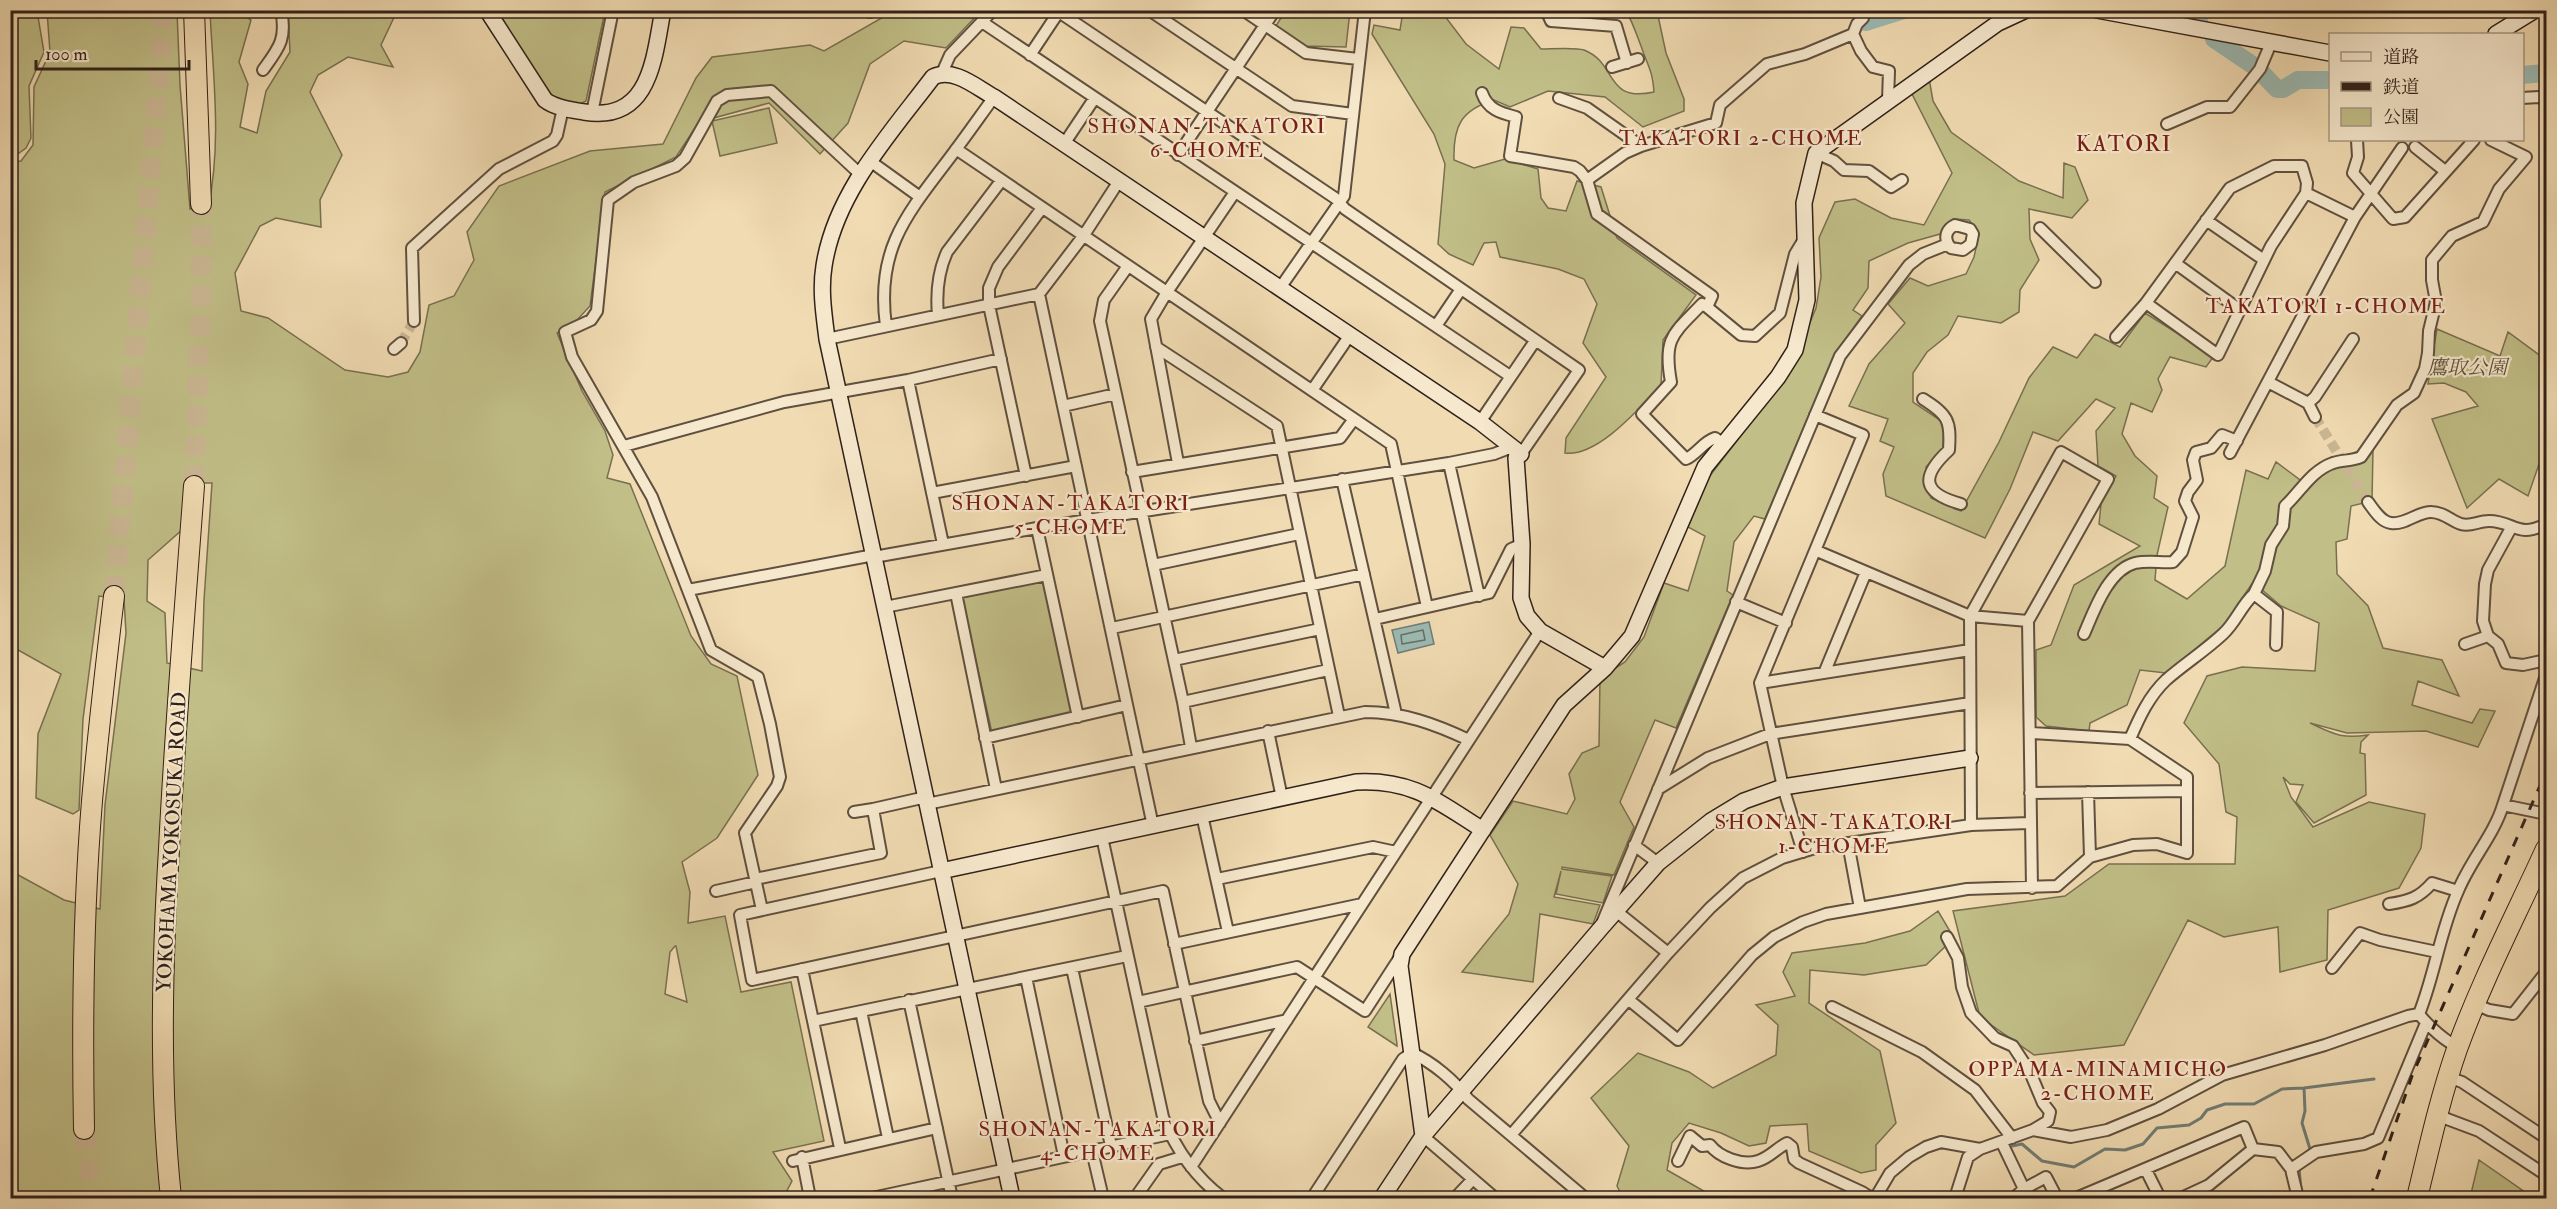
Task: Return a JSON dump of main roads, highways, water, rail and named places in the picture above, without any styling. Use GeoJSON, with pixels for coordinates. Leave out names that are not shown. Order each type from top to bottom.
{"type":"FeatureCollection","features":[{"type":"Feature","properties":{"kind":"highway"},"geometry":{"type":"LineString","coordinates":[[194,10],[201,204]]}},
{"type":"Feature","properties":{"kind":"highway","name":"YOKOHAMA YOKOSUKA ROAD"},"geometry":{"type":"LineString","coordinates":[[171,1198],[164,1065],[164,932],[173,766],[194,486]]}},
{"type":"Feature","properties":{"kind":"highway"},"geometry":{"type":"LineString","coordinates":[[84,1129],[82,1030],[84,940],[92,801],[114,596]]}},
{"type":"Feature","properties":{"kind":"highway"},"geometry":{"type":"LineString","coordinates":[[2417,1198],[2462,1049],[2479,1006],[2540,877],[2547,849]]}},
{"type":"Feature","properties":{"kind":"highway"},"geometry":{"type":"LineString","coordinates":[[2428,1198],[2442,1116]]}},
{"type":"Feature","properties":{"kind":"water"},"geometry":{"type":"Polygon","coordinates":[[[1429,622],[1434,644],[1398,653],[1392,630],[1429,622]]]}},
{"type":"Feature","properties":{"kind":"waterway"},"geometry":{"type":"LineString","coordinates":[[1866,22],[1904,10]]}},
{"type":"Feature","properties":{"kind":"waterway"},"geometry":{"type":"LineString","coordinates":[[2195,10],[2199,21]]}},
{"type":"Feature","properties":{"kind":"waterway"},"geometry":{"type":"LineString","coordinates":[[2214,39],[2257,68],[2277,89],[2283,89],[2298,80],[2329,80]]}},
{"type":"Feature","properties":{"kind":"waterway"},"geometry":{"type":"LineString","coordinates":[[2524,75],[2546,73]]}},
{"type":"Feature","properties":{"kind":"waterway"},"geometry":{"type":"LineString","coordinates":[[2012,1146],[2022,1144],[2042,1161],[2074,1167],[2105,1149],[2125,1150],[2143,1144],[2157,1128],[2189,1125],[2201,1118],[2207,1110],[2225,1104],[2254,1104],[2282,1089],[2374,1079]]}},
{"type":"Feature","properties":{"kind":"waterway"},"geometry":{"type":"LineString","coordinates":[[2304,1088],[2305,1111],[2302,1123],[2310,1149],[2307,1152]]}},
{"type":"Feature","properties":{"kind":"waterway"},"geometry":{"type":"LineString","coordinates":[[2299,1168],[2301,1191]]}},
{"type":"Feature","properties":{"kind":"tunnel"},"geometry":{"type":"LineString","coordinates":[[114,596],[164,10]]}},
{"type":"Feature","properties":{"kind":"tunnel"},"geometry":{"type":"LineString","coordinates":[[194,486],[201,300],[201,204]]}},
{"type":"Feature","properties":{"kind":"tunnel"},"geometry":{"type":"LineString","coordinates":[[401,343],[414,321]]}},
{"type":"Feature","properties":{"kind":"tunnel"},"geometry":{"type":"LineString","coordinates":[[2315,417],[2368,502]]}},
{"type":"Feature","properties":{"kind":"tunnel"},"geometry":{"type":"LineString","coordinates":[[84,1129],[92,1198]]}},
{"type":"Feature","properties":{"kind":"railway"},"geometry":{"type":"LineString","coordinates":[[2528,10],[2546,35]]}},
{"type":"Feature","properties":{"kind":"railway"},"geometry":{"type":"LineString","coordinates":[[2370,1198],[2412,1076],[2546,772]]}},
{"type":"Feature","properties":{"kind":"district","name":"SHONAN-TAKATORI 6-CHOME"},"geometry":{"type":"Point","coordinates":[1207,138]}},
{"type":"Feature","properties":{"kind":"district","name":"TAKATORI 2-CHOME"},"geometry":{"type":"Point","coordinates":[1741,138]}},
{"type":"Feature","properties":{"kind":"district","name":"KATORI"},"geometry":{"type":"Point","coordinates":[2124,143]}},
{"type":"Feature","properties":{"kind":"district","name":"TAKATORI 1-CHOME"},"geometry":{"type":"Point","coordinates":[2326,306]}},
{"type":"Feature","properties":{"kind":"district","name":"SHONAN-TAKATORI 5-CHOME"},"geometry":{"type":"Point","coordinates":[1071,515]}},
{"type":"Feature","properties":{"kind":"district","name":"SHONAN-TAKATORI 1-CHOME"},"geometry":{"type":"Point","coordinates":[1834,834]}},
{"type":"Feature","properties":{"kind":"district","name":"OPPAMA-MINAMICHO 2-CHOME"},"geometry":{"type":"Point","coordinates":[2098,1081]}},
{"type":"Feature","properties":{"kind":"district","name":"SHONAN-TAKATORI 4-CHOME"},"geometry":{"type":"Point","coordinates":[1098,1141]}},
{"type":"Feature","properties":{"kind":"park label","name":"鷹取公園"},"geometry":{"type":"Point","coordinates":[2467,367]}}]}
